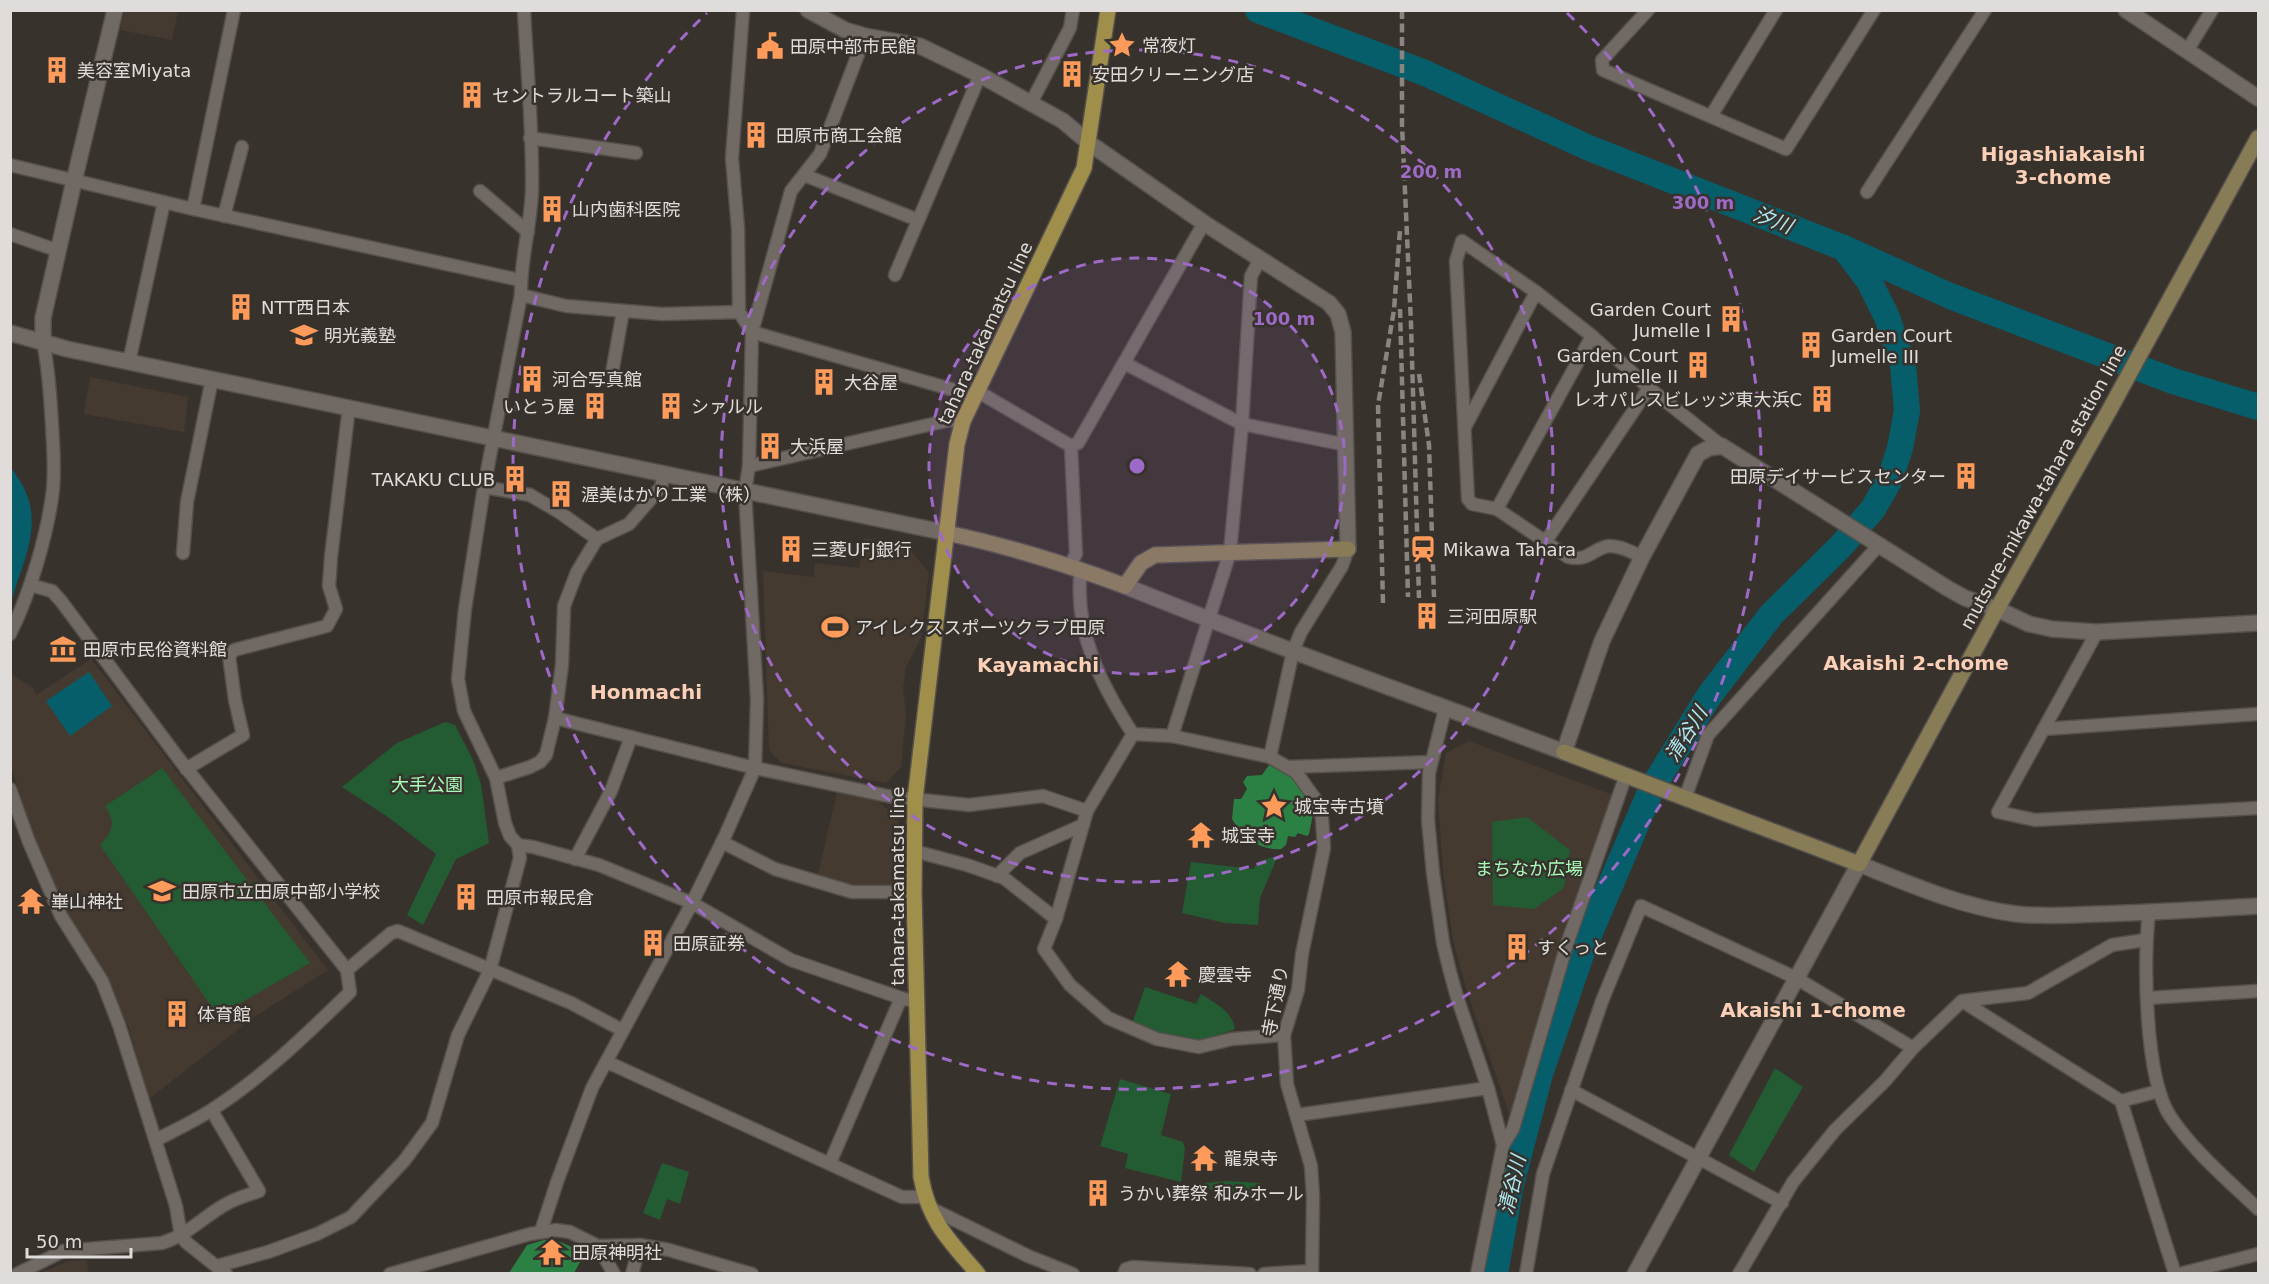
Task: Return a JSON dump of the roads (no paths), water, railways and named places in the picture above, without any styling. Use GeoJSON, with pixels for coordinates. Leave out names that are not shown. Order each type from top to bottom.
{"type":"FeatureCollection","features":[{"type":"Feature","properties":{"kind":"main road","name":"tahara-takamatsu line"},"geometry":{"type":"LineString","coordinates":[[978,1274],[943,1232],[927,1202],[921,1177],[914,892],[915,799],[957,444],[963,421],[1084,168],[1108,10]]}},
{"type":"Feature","properties":{"kind":"main road","name":"mutsure-mikawa-tahara station line"},"geometry":{"type":"LineString","coordinates":[[1859,864],[1996,609],[2259,138]]}},
{"type":"Feature","properties":{"kind":"main road"},"geometry":{"type":"LineString","coordinates":[[947,533],[1009,546],[1076,567],[1125,586],[1141,563],[1155,555],[1348,549]]}},
{"type":"Feature","properties":{"kind":"main road"},"geometry":{"type":"LineString","coordinates":[[1564,752],[1859,864]]}},
{"type":"Feature","properties":{"kind":"street"},"geometry":{"type":"LineString","coordinates":[[10,634],[30,585],[50,510],[54,468],[49,367],[44,342],[43,318],[115,10]]}},
{"type":"Feature","properties":{"kind":"street"},"geometry":{"type":"LineString","coordinates":[[193,209],[234,10]]}},
{"type":"Feature","properties":{"kind":"street"},"geometry":{"type":"LineString","coordinates":[[10,789],[29,842],[62,916],[102,981],[122,1033],[176,1206],[181,1236],[221,1270],[317,1234],[351,1217],[404,1161],[432,1123],[458,1035],[490,970],[520,858],[518,845],[510,836],[505,823],[496,778],[464,711],[458,679],[465,609],[484,487],[520,295],[520,280],[528,232],[532,190],[524,10]]}},
{"type":"Feature","properties":{"kind":"street"},"geometry":{"type":"LineString","coordinates":[[742,10],[732,158],[738,229],[739,312],[752,332],[976,394],[1071,446]]}},
{"type":"Feature","properties":{"kind":"street"},"geometry":{"type":"LineString","coordinates":[[808,10],[845,30],[920,46],[981,75],[1063,121],[1089,143],[1204,223],[1329,303],[1338,314],[1343,332],[1348,549],[1342,566],[1301,632],[1293,651],[1270,757]]}},
{"type":"Feature","properties":{"kind":"street"},"geometry":{"type":"LineString","coordinates":[[1031,103],[1070,28],[1073,10]]}},
{"type":"Feature","properties":{"kind":"street"},"geometry":{"type":"LineString","coordinates":[[1648,10],[1602,60],[1603,70],[1786,149],[1874,10]]}},
{"type":"Feature","properties":{"kind":"street"},"geometry":{"type":"LineString","coordinates":[[1711,116],[1776,10]]}},
{"type":"Feature","properties":{"kind":"street"},"geometry":{"type":"LineString","coordinates":[[1868,192],[1985,10]]}},
{"type":"Feature","properties":{"kind":"street"},"geometry":{"type":"LineString","coordinates":[[2126,10],[2259,98]]}},
{"type":"Feature","properties":{"kind":"street"},"geometry":{"type":"LineString","coordinates":[[2187,51],[2212,10]]}},
{"type":"Feature","properties":{"kind":"street"},"geometry":{"type":"LineString","coordinates":[[541,1231],[592,1089],[621,1030],[692,903],[755,768],[757,699],[745,491],[749,466],[752,332],[791,191],[820,154],[865,36]]}},
{"type":"Feature","properties":{"kind":"street"},"geometry":{"type":"LineString","coordinates":[[895,275],[981,75]]}},
{"type":"Feature","properties":{"kind":"street"},"geometry":{"type":"LineString","coordinates":[[530,138],[636,153]]}},
{"type":"Feature","properties":{"kind":"street"},"geometry":{"type":"LineString","coordinates":[[224,216],[242,147]]}},
{"type":"Feature","properties":{"kind":"street"},"geometry":{"type":"LineString","coordinates":[[10,165],[224,216],[520,280]]}},
{"type":"Feature","properties":{"kind":"street"},"geometry":{"type":"LineString","coordinates":[[804,175],[918,220]]}},
{"type":"Feature","properties":{"kind":"street"},"geometry":{"type":"LineString","coordinates":[[480,191],[528,232]]}},
{"type":"Feature","properties":{"kind":"street"},"geometry":{"type":"LineString","coordinates":[[129,362],[164,202]]}},
{"type":"Feature","properties":{"kind":"street"},"geometry":{"type":"LineString","coordinates":[[1071,446],[1078,443],[1204,223]]}},
{"type":"Feature","properties":{"kind":"street"},"geometry":{"type":"LineString","coordinates":[[10,234],[59,251]]}},
{"type":"Feature","properties":{"kind":"street"},"geometry":{"type":"LineString","coordinates":[[1642,557],[1618,547],[1606,546],[1588,557],[1577,559],[1568,557],[1497,509],[1472,504],[1468,499],[1456,261],[1462,241],[1536,292],[1592,336],[1649,388],[1722,446],[1965,598],[2029,624],[2052,629],[2097,633],[2259,623]]}},
{"type":"Feature","properties":{"kind":"street"},"geometry":{"type":"LineString","coordinates":[[1173,736],[1230,552],[1242,424],[1251,276],[1261,258]]}},
{"type":"Feature","properties":{"kind":"street"},"geometry":{"type":"LineString","coordinates":[[1464,428],[1536,292]]}},
{"type":"Feature","properties":{"kind":"street"},"geometry":{"type":"LineString","coordinates":[[520,295],[566,306],[622,311],[662,314],[739,312]]}},
{"type":"Feature","properties":{"kind":"street"},"geometry":{"type":"LineString","coordinates":[[612,372],[622,311]]}},
{"type":"Feature","properties":{"kind":"street"},"geometry":{"type":"LineString","coordinates":[[10,333],[129,362],[349,406],[947,533]]}},
{"type":"Feature","properties":{"kind":"street"},"geometry":{"type":"LineString","coordinates":[[1497,509],[1592,336]]}},
{"type":"Feature","properties":{"kind":"street"},"geometry":{"type":"LineString","coordinates":[[1124,363],[1242,424],[1347,445]]}},
{"type":"Feature","properties":{"kind":"street"},"geometry":{"type":"LineString","coordinates":[[183,553],[188,502],[212,379]]}},
{"type":"Feature","properties":{"kind":"street"},"geometry":{"type":"LineString","coordinates":[[1545,541],[1649,388]]}},
{"type":"Feature","properties":{"kind":"street"},"geometry":{"type":"LineString","coordinates":[[186,769],[243,735],[229,656],[234,650],[327,626],[336,609],[329,586],[349,406]]}},
{"type":"Feature","properties":{"kind":"street"},"geometry":{"type":"LineString","coordinates":[[749,466],[950,420],[963,421]]}},
{"type":"Feature","properties":{"kind":"street"},"geometry":{"type":"LineString","coordinates":[[1071,446],[1076,567],[1080,613],[1085,638],[1109,697],[1132,734],[1087,812],[1056,919],[1044,949],[1070,985],[1108,1018],[1157,1039],[1199,1047],[1232,1039],[1284,1035]]}},
{"type":"Feature","properties":{"kind":"street"},"geometry":{"type":"LineString","coordinates":[[1125,586],[1444,709],[1564,752],[1602,641],[1642,557],[1698,454],[1709,448],[1722,446]]}},
{"type":"Feature","properties":{"kind":"street"},"geometry":{"type":"LineString","coordinates":[[496,778],[521,771],[540,762],[546,755],[555,718],[562,665],[564,606],[577,572],[597,539],[629,524],[662,487],[664,473]]}},
{"type":"Feature","properties":{"kind":"street"},"geometry":{"type":"LineString","coordinates":[[484,487],[530,495],[597,539]]}},
{"type":"Feature","properties":{"kind":"street"},"geometry":{"type":"LineString","coordinates":[[1681,796],[1708,735],[1880,544]]}},
{"type":"Feature","properties":{"kind":"street"},"geometry":{"type":"LineString","coordinates":[[30,585],[52,591],[61,601],[186,769],[347,970],[350,992],[287,1051],[212,1110],[156,1140]]}},
{"type":"Feature","properties":{"kind":"street"},"geometry":{"type":"LineString","coordinates":[[2097,633],[1998,812],[2035,820],[2259,808]]}},
{"type":"Feature","properties":{"kind":"street"},"geometry":{"type":"LineString","coordinates":[[1444,709],[1431,762],[1428,820],[1433,873],[1443,943],[1457,997],[1488,1088],[1503,1145]]}},
{"type":"Feature","properties":{"kind":"street"},"geometry":{"type":"LineString","coordinates":[[2044,729],[2259,714]]}},
{"type":"Feature","properties":{"kind":"street"},"geometry":{"type":"LineString","coordinates":[[555,718],[755,768],[892,797],[969,805],[1043,796],[1087,812]]}},
{"type":"Feature","properties":{"kind":"street","name":"寺下通り"},"geometry":{"type":"LineString","coordinates":[[1132,734],[1173,736],[1270,757],[1296,772],[1316,800],[1322,818],[1324,848],[1302,954],[1298,990],[1284,1035],[1286,1076],[1311,1166],[1313,1197],[1311,1272]]}},
{"type":"Feature","properties":{"kind":"street"},"geometry":{"type":"LineString","coordinates":[[576,859],[611,791],[631,737]]}},
{"type":"Feature","properties":{"kind":"street"},"geometry":{"type":"LineString","coordinates":[[1287,767],[1431,762]]}},
{"type":"Feature","properties":{"kind":"street"},"geometry":{"type":"LineString","coordinates":[[1477,1274],[1503,1145],[1513,1130],[1567,944],[1632,777]]}},
{"type":"Feature","properties":{"kind":"street"},"geometry":{"type":"LineString","coordinates":[[997,876],[1020,853],[1083,825]]}},
{"type":"Feature","properties":{"kind":"street"},"geometry":{"type":"LineString","coordinates":[[722,842],[775,869],[852,892],[914,892]]}},
{"type":"Feature","properties":{"kind":"street"},"geometry":{"type":"LineString","coordinates":[[518,845],[533,847],[599,866],[692,903],[791,960],[917,1002]]}},
{"type":"Feature","properties":{"kind":"street"},"geometry":{"type":"LineString","coordinates":[[914,852],[968,865],[1004,878],[1056,919]]}},
{"type":"Feature","properties":{"kind":"street"},"geometry":{"type":"LineString","coordinates":[[1635,1274],[1859,864],[1987,909],[2016,914],[2049,916],[2149,913],[2259,906]]}},
{"type":"Feature","properties":{"kind":"street"},"geometry":{"type":"LineString","coordinates":[[1526,1274],[1543,1174],[1602,1001],[1641,906],[1796,978],[1913,1048]]}},
{"type":"Feature","properties":{"kind":"street"},"geometry":{"type":"LineString","coordinates":[[2149,913],[2145,940],[2148,998],[2152,1060],[2159,1091],[2169,1115],[2198,1151],[2259,1209]]}},
{"type":"Feature","properties":{"kind":"street"},"geometry":{"type":"LineString","coordinates":[[347,970],[391,933],[398,931],[571,1003],[621,1030]]}},
{"type":"Feature","properties":{"kind":"street"},"geometry":{"type":"LineString","coordinates":[[1739,1274],[1793,1182],[1835,1130],[1885,1081],[1913,1048],[1962,1001],[2028,993],[2112,945],[2145,940]]}},
{"type":"Feature","properties":{"kind":"street"},"geometry":{"type":"LineString","coordinates":[[2148,998],[2259,991]]}},
{"type":"Feature","properties":{"kind":"street"},"geometry":{"type":"LineString","coordinates":[[830,1163],[901,998]]}},
{"type":"Feature","properties":{"kind":"street"},"geometry":{"type":"LineString","coordinates":[[1962,1001],[2121,1101],[2177,1274],[2259,1254]]}},
{"type":"Feature","properties":{"kind":"street"},"geometry":{"type":"LineString","coordinates":[[607,1062],[902,1197],[927,1202],[1028,1256],[1073,1274]]}},
{"type":"Feature","properties":{"kind":"street"},"geometry":{"type":"LineString","coordinates":[[1297,1114],[1488,1088]]}},
{"type":"Feature","properties":{"kind":"street"},"geometry":{"type":"LineString","coordinates":[[1571,1090],[1782,1203]]}},
{"type":"Feature","properties":{"kind":"street"},"geometry":{"type":"LineString","coordinates":[[2121,1101],[2159,1091]]}},
{"type":"Feature","properties":{"kind":"street"},"geometry":{"type":"LineString","coordinates":[[17,1274],[63,1251],[162,1243],[181,1236],[227,1204],[259,1191],[212,1110]]}},
{"type":"Feature","properties":{"kind":"street"},"geometry":{"type":"LineString","coordinates":[[390,1274],[541,1231],[570,1232],[598,1246],[640,1245],[669,1250],[752,1274]]}},
{"type":"Feature","properties":{"kind":"street"},"geometry":{"type":"LineString","coordinates":[[632,1274],[640,1245]]}},
{"type":"Feature","properties":{"kind":"street"},"geometry":{"type":"LineString","coordinates":[[598,1246],[614,1274]]}},
{"type":"Feature","properties":{"kind":"street"},"geometry":{"type":"LineString","coordinates":[[1124,1274],[1126,1269],[1133,1266],[1250,1274]]}},
{"type":"Feature","properties":{"kind":"street"},"geometry":{"type":"LineString","coordinates":[[1264,1274],[1311,1272]]}},
{"type":"Feature","properties":{"kind":"water"},"geometry":{"type":"Polygon","coordinates":[[[11,468],[23,485],[32,518],[28,550],[11,602],[11,468]]]}},
{"type":"Feature","properties":{"kind":"water"},"geometry":{"type":"Polygon","coordinates":[[[89,672],[112,706],[70,736],[46,701],[89,672]]]}},
{"type":"Feature","properties":{"kind":"waterway","name":"汐川"},"geometry":{"type":"LineString","coordinates":[[1258,10],[1425,73],[1589,148],[1844,248],[1950,296],[2173,381],[2258,407]]}},
{"type":"Feature","properties":{"kind":"waterway","name":"清谷川"},"geometry":{"type":"LineString","coordinates":[[1495,1274],[1510,1189],[1540,1074],[1583,949],[1651,790],[1709,696],[1771,615],[1841,546],[1873,509],[1890,479],[1900,448],[1907,411],[1903,365],[1887,317],[1869,281],[1844,248]]}},
{"type":"Feature","properties":{"kind":"railway"},"geometry":{"type":"LineString","coordinates":[[1402,10],[1402,125],[1411,324],[1419,598]]}},
{"type":"Feature","properties":{"kind":"railway"},"geometry":{"type":"LineString","coordinates":[[1383,603],[1378,405],[1394,310],[1400,230]]}},
{"type":"Feature","properties":{"kind":"railway"},"geometry":{"type":"LineString","coordinates":[[1400,309],[1408,597]]}},
{"type":"Feature","properties":{"kind":"railway"},"geometry":{"type":"LineString","coordinates":[[1419,374],[1429,445],[1434,597]]}},
{"type":"Feature","properties":{"kind":"place","name":"常夜灯"},"geometry":{"type":"Point","coordinates":[1122,45]}},
{"type":"Feature","properties":{"kind":"place","name":"田原中部市民館"},"geometry":{"type":"Point","coordinates":[770,46]}},
{"type":"Feature","properties":{"kind":"place","name":"美容室Miyata"},"geometry":{"type":"Point","coordinates":[57,70]}},
{"type":"Feature","properties":{"kind":"place","name":"安田クリーニング店"},"geometry":{"type":"Point","coordinates":[1072,74]}},
{"type":"Feature","properties":{"kind":"place","name":"セントラルコート築山"},"geometry":{"type":"Point","coordinates":[472,95]}},
{"type":"Feature","properties":{"kind":"place","name":"田原市商工会館"},"geometry":{"type":"Point","coordinates":[756,135]}},
{"type":"Feature","properties":{"kind":"place","name":"山内歯科医院"},"geometry":{"type":"Point","coordinates":[552,209]}},
{"type":"Feature","properties":{"kind":"place","name":"NTT西日本"},"geometry":{"type":"Point","coordinates":[241,307]}},
{"type":"Feature","properties":{"kind":"place","name":"Garden Court Jumelle I"},"geometry":{"type":"Point","coordinates":[1731,319]}},
{"type":"Feature","properties":{"kind":"place","name":"明光義塾"},"geometry":{"type":"Point","coordinates":[304,335]}},
{"type":"Feature","properties":{"kind":"place","name":"Garden Court Jumelle III"},"geometry":{"type":"Point","coordinates":[1811,345]}},
{"type":"Feature","properties":{"kind":"place","name":"Garden Court Jumelle II"},"geometry":{"type":"Point","coordinates":[1698,365]}},
{"type":"Feature","properties":{"kind":"place","name":"河合写真館"},"geometry":{"type":"Point","coordinates":[532,379]}},
{"type":"Feature","properties":{"kind":"place","name":"大谷屋"},"geometry":{"type":"Point","coordinates":[824,382]}},
{"type":"Feature","properties":{"kind":"place","name":"レオパレスビレッジ東大浜C"},"geometry":{"type":"Point","coordinates":[1822,399]}},
{"type":"Feature","properties":{"kind":"place","name":"いとう屋"},"geometry":{"type":"Point","coordinates":[595,406]}},
{"type":"Feature","properties":{"kind":"place","name":"シァルル"},"geometry":{"type":"Point","coordinates":[671,406]}},
{"type":"Feature","properties":{"kind":"place","name":"大浜屋"},"geometry":{"type":"Point","coordinates":[770,446]}},
{"type":"Feature","properties":{"kind":"place","name":"田原デイサービスセンター"},"geometry":{"type":"Point","coordinates":[1966,476]}},
{"type":"Feature","properties":{"kind":"place","name":"TAKAKU CLUB"},"geometry":{"type":"Point","coordinates":[515,479]}},
{"type":"Feature","properties":{"kind":"place","name":"渥美はかり工業（株）"},"geometry":{"type":"Point","coordinates":[561,494]}},
{"type":"Feature","properties":{"kind":"place","name":"三菱UFJ銀行"},"geometry":{"type":"Point","coordinates":[791,549]}},
{"type":"Feature","properties":{"kind":"place","name":"Mikawa Tahara"},"geometry":{"type":"Point","coordinates":[1423,549]}},
{"type":"Feature","properties":{"kind":"place","name":"三河田原駅"},"geometry":{"type":"Point","coordinates":[1427,616]}},
{"type":"Feature","properties":{"kind":"place","name":"アイレクススポーツクラブ田原"},"geometry":{"type":"Point","coordinates":[835,627]}},
{"type":"Feature","properties":{"kind":"place","name":"田原市民俗資料館"},"geometry":{"type":"Point","coordinates":[63,649]}},
{"type":"Feature","properties":{"kind":"place","name":"城宝寺古墳"},"geometry":{"type":"Point","coordinates":[1274,806]}},
{"type":"Feature","properties":{"kind":"place","name":"城宝寺"},"geometry":{"type":"Point","coordinates":[1201,835]}},
{"type":"Feature","properties":{"kind":"place","name":"田原市立田原中部小学校"},"geometry":{"type":"Point","coordinates":[162,891]}},
{"type":"Feature","properties":{"kind":"place","name":"田原市報民倉"},"geometry":{"type":"Point","coordinates":[466,897]}},
{"type":"Feature","properties":{"kind":"place","name":"崋山神社"},"geometry":{"type":"Point","coordinates":[31,901]}},
{"type":"Feature","properties":{"kind":"place","name":"田原証券"},"geometry":{"type":"Point","coordinates":[653,943]}},
{"type":"Feature","properties":{"kind":"place","name":"すくっと"},"geometry":{"type":"Point","coordinates":[1517,947]}},
{"type":"Feature","properties":{"kind":"place","name":"慶雲寺"},"geometry":{"type":"Point","coordinates":[1178,974]}},
{"type":"Feature","properties":{"kind":"place","name":"体育館"},"geometry":{"type":"Point","coordinates":[177,1014]}},
{"type":"Feature","properties":{"kind":"place","name":"龍泉寺"},"geometry":{"type":"Point","coordinates":[1204,1158]}},
{"type":"Feature","properties":{"kind":"place","name":"うかい葬祭 和みホール"},"geometry":{"type":"Point","coordinates":[1098,1193]}},
{"type":"Feature","properties":{"kind":"place","name":"田原神明社"},"geometry":{"type":"Point","coordinates":[552,1252]}},
{"type":"Feature","properties":{"kind":"district","name":"Higashiakaishi 3-chome"},"geometry":{"type":"Point","coordinates":[2063,166]}},
{"type":"Feature","properties":{"kind":"district","name":"Akaishi 2-chome"},"geometry":{"type":"Point","coordinates":[1916,663]}},
{"type":"Feature","properties":{"kind":"district","name":"Kayamachi"},"geometry":{"type":"Point","coordinates":[1038,665]}},
{"type":"Feature","properties":{"kind":"district","name":"Honmachi"},"geometry":{"type":"Point","coordinates":[646,692]}},
{"type":"Feature","properties":{"kind":"district","name":"Akaishi 1-chome"},"geometry":{"type":"Point","coordinates":[1813,1010]}},
{"type":"Feature","properties":{"kind":"park label","name":"大手公園"},"geometry":{"type":"Point","coordinates":[427,784]}},
{"type":"Feature","properties":{"kind":"park label","name":"まちなか広場"},"geometry":{"type":"Point","coordinates":[1529,868]}}]}
